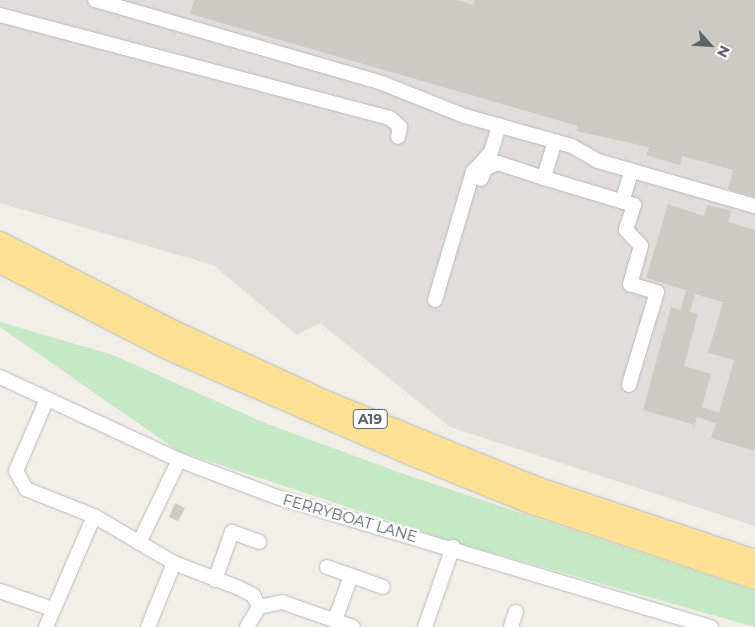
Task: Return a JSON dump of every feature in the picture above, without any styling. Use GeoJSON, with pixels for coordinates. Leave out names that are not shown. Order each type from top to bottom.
{"type":"FeatureCollection","features":[{"type":"Feature","properties":{"kind":"highway","name":"A19"},"geometry":{"type":"LineString","coordinates":[[0,242],[170,329],[335,404],[539,488],[755,560]]}},
{"type":"Feature","properties":{"kind":"highway","name":"A19"},"geometry":{"type":"LineString","coordinates":[[0,263],[167,349],[411,455],[529,503],[755,579]]}},
{"type":"Feature","properties":{"kind":"street"},"geometry":{"type":"LineString","coordinates":[[95,0],[130,5],[382,83],[443,109],[555,141],[632,171],[755,206]]}},
{"type":"Feature","properties":{"kind":"street"},"geometry":{"type":"LineString","coordinates":[[0,16],[390,118],[400,127],[398,137]]}},
{"type":"Feature","properties":{"kind":"street"},"geometry":{"type":"LineString","coordinates":[[435,300],[473,172],[491,152],[499,125]]}},
{"type":"Feature","properties":{"kind":"street"},"geometry":{"type":"LineString","coordinates":[[544,178],[555,141]]}},
{"type":"Feature","properties":{"kind":"street"},"geometry":{"type":"LineString","coordinates":[[450,280],[486,168],[498,163],[634,205],[626,230],[641,246],[630,284],[658,292],[629,385]]}},
{"type":"Feature","properties":{"kind":"street"},"geometry":{"type":"LineString","coordinates":[[622,201],[632,171]]}},
{"type":"Feature","properties":{"kind":"street","name":"FERRYBOAT LANE"},"geometry":{"type":"LineString","coordinates":[[0,377],[179,460],[277,497],[453,547],[711,627]]}},
{"type":"Feature","properties":{"kind":"street"},"geometry":{"type":"LineString","coordinates":[[48,399],[16,471],[18,481],[26,489],[94,516],[174,563],[253,596],[259,607]]}},
{"type":"Feature","properties":{"kind":"street"},"geometry":{"type":"LineString","coordinates":[[139,543],[179,460]]}},
{"type":"Feature","properties":{"kind":"street"},"geometry":{"type":"LineString","coordinates":[[46,627],[94,516]]}},
{"type":"Feature","properties":{"kind":"street"},"geometry":{"type":"LineString","coordinates":[[215,580],[232,532],[259,542]]}},
{"type":"Feature","properties":{"kind":"street"},"geometry":{"type":"LineString","coordinates":[[425,627],[453,547]]}},
{"type":"Feature","properties":{"kind":"street"},"geometry":{"type":"LineString","coordinates":[[148,627],[174,563]]}},
{"type":"Feature","properties":{"kind":"street"},"geometry":{"type":"LineString","coordinates":[[328,567],[383,587]]}},
{"type":"Feature","properties":{"kind":"street"},"geometry":{"type":"LineString","coordinates":[[335,620],[351,576]]}},
{"type":"Feature","properties":{"kind":"street"},"geometry":{"type":"LineString","coordinates":[[0,591],[53,609]]}},
{"type":"Feature","properties":{"kind":"street"},"geometry":{"type":"LineString","coordinates":[[247,627],[259,607],[282,602],[353,627]]}},
{"type":"Feature","properties":{"kind":"street"},"geometry":{"type":"LineString","coordinates":[[511,627],[516,612]]}},
{"type":"Feature","properties":{"kind":"shaded area"},"geometry":{"type":"Polygon","coordinates":[[[0,0],[755,0],[755,526],[450,427],[320,323],[297,335],[213,265],[0,203],[0,0]]]}},
{"type":"Feature","properties":{"kind":"green space"},"geometry":{"type":"Polygon","coordinates":[[[0,322],[113,355],[265,423],[398,472],[755,591],[755,627],[454,542],[178,451],[0,327],[0,322]]]}},
{"type":"Feature","properties":{"kind":"building"},"geometry":{"type":"Polygon","coordinates":[[[194,0],[456,0],[473,5],[475,0],[755,0],[755,197],[728,189],[733,170],[682,156],[680,165],[646,155],[649,147],[576,131],[578,126],[190,14],[194,0]]]}},
{"type":"Feature","properties":{"kind":"building"},"geometry":{"type":"Polygon","coordinates":[[[668,204],[704,216],[708,205],[732,211],[728,222],[755,230],[755,451],[711,438],[716,423],[697,417],[695,425],[643,410],[671,307],[681,310],[686,290],[646,278],[668,204]],[[695,294],[690,312],[698,314],[684,366],[711,374],[702,407],[719,413],[734,360],[708,353],[723,302],[695,294]]]}},
{"type":"Feature","properties":{"kind":"building"},"geometry":{"type":"Polygon","coordinates":[[[175,503],[185,508],[178,521],[169,517],[175,503]]]}}]}
